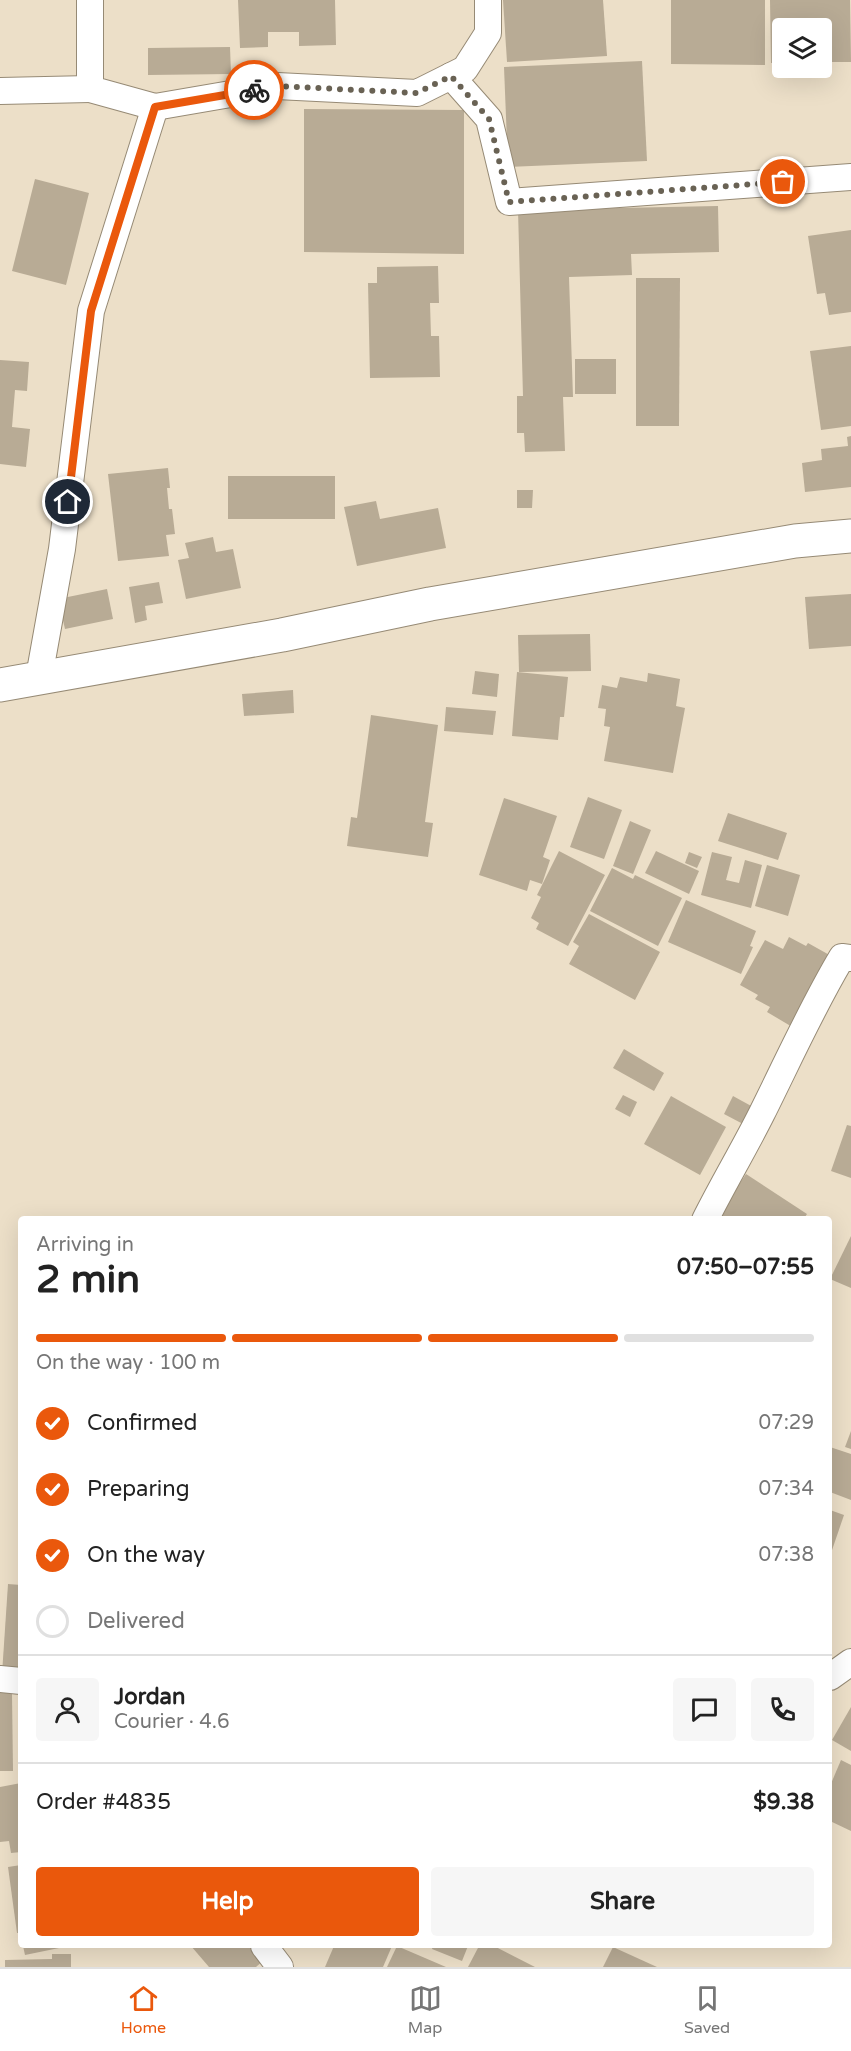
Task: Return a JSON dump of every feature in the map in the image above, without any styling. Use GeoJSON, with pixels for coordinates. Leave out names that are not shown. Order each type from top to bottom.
{"type":"FeatureCollection","features":[{"type":"Feature","properties":{"kind":"street"},"geometry":{"type":"LineString","coordinates":[[90,0],[90,89]]}},
{"type":"Feature","properties":{"kind":"street"},"geometry":{"type":"LineString","coordinates":[[0,91],[90,89],[155,107],[277,86],[417,93],[465,69],[488,33],[488,0]]}},
{"type":"Feature","properties":{"kind":"street"},"geometry":{"type":"LineString","coordinates":[[451,76],[489,119],[509,202],[851,177]]}},
{"type":"Feature","properties":{"kind":"street"},"geometry":{"type":"LineString","coordinates":[[39,677],[62,549],[91,311],[155,107]]}},
{"type":"Feature","properties":{"kind":"street"},"geometry":{"type":"LineString","coordinates":[[0,685],[282,635],[430,604],[795,541],[851,536]]}},
{"type":"Feature","properties":{"kind":"street"},"geometry":{"type":"LineString","coordinates":[[707,1216],[762,1114],[784,1064],[829,979],[842,957],[851,958]]}},
{"type":"Feature","properties":{"kind":"street"},"geometry":{"type":"LineString","coordinates":[[832,1676],[851,1662]]}},
{"type":"Feature","properties":{"kind":"street"},"geometry":{"type":"LineString","coordinates":[[0,1679],[18,1681]]}},
{"type":"Feature","properties":{"kind":"street"},"geometry":{"type":"LineString","coordinates":[[266,1948],[280,1967]]}},
{"type":"Feature","properties":{"kind":"building"},"geometry":{"type":"Polygon","coordinates":[[[238,0],[335,0],[336,45],[299,46],[299,32],[268,32],[268,47],[240,48],[238,0]]]}},
{"type":"Feature","properties":{"kind":"building"},"geometry":{"type":"Polygon","coordinates":[[[503,0],[603,0],[607,56],[507,62],[503,0]]]}},
{"type":"Feature","properties":{"kind":"building"},"geometry":{"type":"Polygon","coordinates":[[[671,0],[765,0],[765,65],[671,64],[671,0]]]}},
{"type":"Feature","properties":{"kind":"building"},"geometry":{"type":"Polygon","coordinates":[[[770,0],[850,0],[851,62],[832,62],[832,18],[772,18],[771,63],[770,0]]]}},
{"type":"Feature","properties":{"kind":"building"},"geometry":{"type":"Polygon","coordinates":[[[230,47],[231,74],[148,75],[148,48],[230,47]]]}},
{"type":"Feature","properties":{"kind":"building"},"geometry":{"type":"Polygon","coordinates":[[[642,61],[647,161],[508,167],[504,67],[642,61]]]}},
{"type":"Feature","properties":{"kind":"building"},"geometry":{"type":"Polygon","coordinates":[[[304,109],[464,110],[464,254],[304,252],[304,109]]]}},
{"type":"Feature","properties":{"kind":"building"},"geometry":{"type":"Polygon","coordinates":[[[35,179],[89,193],[66,285],[12,271],[35,179]]]}},
{"type":"Feature","properties":{"kind":"building"},"geometry":{"type":"Polygon","coordinates":[[[718,206],[719,252],[631,254],[632,275],[569,277],[573,397],[563,397],[565,451],[525,452],[524,433],[517,433],[517,396],[523,396],[518,210],[718,206]]]}},
{"type":"Feature","properties":{"kind":"building"},"geometry":{"type":"Polygon","coordinates":[[[851,230],[851,312],[829,315],[825,293],[817,294],[808,236],[851,230]]]}},
{"type":"Feature","properties":{"kind":"building"},"geometry":{"type":"Polygon","coordinates":[[[438,266],[439,303],[430,303],[431,336],[439,336],[440,377],[370,378],[368,283],[377,283],[377,267],[438,266]]]}},
{"type":"Feature","properties":{"kind":"building"},"geometry":{"type":"Polygon","coordinates":[[[636,278],[680,278],[679,426],[636,426],[636,278]]]}},
{"type":"Feature","properties":{"kind":"building"},"geometry":{"type":"Polygon","coordinates":[[[851,346],[851,426],[821,430],[810,351],[851,346]]]}},
{"type":"Feature","properties":{"kind":"building"},"geometry":{"type":"Polygon","coordinates":[[[575,359],[616,359],[616,394],[575,394],[575,359]]]}},
{"type":"Feature","properties":{"kind":"building"},"geometry":{"type":"Polygon","coordinates":[[[0,360],[29,362],[27,391],[15,390],[12,427],[30,429],[26,467],[0,464],[0,360]]]}},
{"type":"Feature","properties":{"kind":"building"},"geometry":{"type":"Polygon","coordinates":[[[851,436],[851,487],[805,492],[802,463],[822,460],[821,449],[848,446],[847,437],[851,436]]]}},
{"type":"Feature","properties":{"kind":"building"},"geometry":{"type":"Polygon","coordinates":[[[168,468],[169,509],[172,509],[175,534],[166,535],[169,556],[118,561],[108,474],[168,468]]]}},
{"type":"Feature","properties":{"kind":"building"},"geometry":{"type":"Polygon","coordinates":[[[228,476],[335,476],[335,519],[228,519],[228,476]]]}},
{"type":"Feature","properties":{"kind":"building"},"geometry":{"type":"Polygon","coordinates":[[[517,490],[533,490],[532,508],[517,508],[517,490]]]}},
{"type":"Feature","properties":{"kind":"building"},"geometry":{"type":"Polygon","coordinates":[[[376,501],[380,519],[438,508],[446,548],[357,566],[344,507],[376,501]]]}},
{"type":"Feature","properties":{"kind":"building"},"geometry":{"type":"Polygon","coordinates":[[[213,537],[216,552],[233,549],[241,588],[186,599],[178,560],[189,558],[185,543],[213,537]]]}},
{"type":"Feature","properties":{"kind":"building"},"geometry":{"type":"Polygon","coordinates":[[[159,582],[163,603],[145,606],[147,620],[135,623],[129,587],[159,582]]]}},
{"type":"Feature","properties":{"kind":"building"},"geometry":{"type":"Polygon","coordinates":[[[107,589],[113,619],[65,629],[58,599],[107,589]]]}},
{"type":"Feature","properties":{"kind":"building"},"geometry":{"type":"Polygon","coordinates":[[[851,594],[851,646],[809,649],[805,597],[851,594]]]}},
{"type":"Feature","properties":{"kind":"building"},"geometry":{"type":"Polygon","coordinates":[[[590,634],[591,671],[519,672],[518,635],[590,634]]]}},
{"type":"Feature","properties":{"kind":"building"},"geometry":{"type":"Polygon","coordinates":[[[475,671],[499,674],[497,697],[472,694],[475,671]]]}},
{"type":"Feature","properties":{"kind":"building"},"geometry":{"type":"Polygon","coordinates":[[[517,672],[568,677],[564,717],[560,717],[558,740],[512,736],[517,672]]]}},
{"type":"Feature","properties":{"kind":"building"},"geometry":{"type":"Polygon","coordinates":[[[648,673],[680,679],[676,706],[685,708],[673,773],[604,761],[610,727],[604,726],[606,709],[598,708],[602,685],[617,688],[620,677],[647,682],[648,673]]]}},
{"type":"Feature","properties":{"kind":"building"},"geometry":{"type":"Polygon","coordinates":[[[293,690],[294,713],[244,716],[242,694],[293,690]]]}},
{"type":"Feature","properties":{"kind":"building"},"geometry":{"type":"Polygon","coordinates":[[[446,707],[496,711],[493,735],[444,731],[446,707]]]}},
{"type":"Feature","properties":{"kind":"building"},"geometry":{"type":"Polygon","coordinates":[[[371,715],[438,725],[425,822],[433,823],[428,857],[347,846],[351,817],[357,818],[371,715]]]}},
{"type":"Feature","properties":{"kind":"building"},"geometry":{"type":"Polygon","coordinates":[[[588,797],[622,810],[604,859],[570,847],[588,797]]]}},
{"type":"Feature","properties":{"kind":"building"},"geometry":{"type":"Polygon","coordinates":[[[504,798],[557,816],[543,857],[550,860],[542,884],[530,880],[527,891],[479,875],[504,798]]]}},
{"type":"Feature","properties":{"kind":"building"},"geometry":{"type":"Polygon","coordinates":[[[728,813],[787,833],[778,860],[718,841],[728,813]]]}},
{"type":"Feature","properties":{"kind":"building"},"geometry":{"type":"Polygon","coordinates":[[[630,821],[651,830],[633,874],[613,866],[630,821]]]}},
{"type":"Feature","properties":{"kind":"building"},"geometry":{"type":"Polygon","coordinates":[[[559,851],[605,875],[568,946],[536,929],[539,923],[531,918],[541,897],[537,895],[559,851]]]}},
{"type":"Feature","properties":{"kind":"building"},"geometry":{"type":"Polygon","coordinates":[[[656,851],[699,871],[689,894],[645,873],[656,851]]]}},
{"type":"Feature","properties":{"kind":"building"},"geometry":{"type":"Polygon","coordinates":[[[689,852],[702,857],[697,868],[685,863],[689,852]]]}},
{"type":"Feature","properties":{"kind":"building"},"geometry":{"type":"Polygon","coordinates":[[[712,852],[732,857],[726,880],[739,883],[745,860],[762,865],[751,908],[701,895],[712,852]]]}},
{"type":"Feature","properties":{"kind":"building"},"geometry":{"type":"Polygon","coordinates":[[[767,865],[800,875],[788,916],[755,906],[767,865]]]}},
{"type":"Feature","properties":{"kind":"building"},"geometry":{"type":"Polygon","coordinates":[[[612,868],[633,879],[635,875],[682,898],[658,946],[590,911],[612,868]]]}},
{"type":"Feature","properties":{"kind":"building"},"geometry":{"type":"Polygon","coordinates":[[[686,900],[756,931],[750,946],[753,947],[741,974],[668,942],[686,900]]]}},
{"type":"Feature","properties":{"kind":"building"},"geometry":{"type":"Polygon","coordinates":[[[589,914],[660,952],[635,1000],[569,964],[579,946],[573,942],[589,914]]]}},
{"type":"Feature","properties":{"kind":"building"},"geometry":{"type":"Polygon","coordinates":[[[789,937],[806,946],[808,943],[833,957],[794,1028],[767,1012],[770,1007],[755,999],[758,995],[740,985],[765,940],[783,949],[789,937]]]}},
{"type":"Feature","properties":{"kind":"building"},"geometry":{"type":"Polygon","coordinates":[[[624,1049],[664,1073],[654,1091],[613,1068],[624,1049]]]}},
{"type":"Feature","properties":{"kind":"building"},"geometry":{"type":"Polygon","coordinates":[[[623,1095],[637,1102],[630,1117],[615,1109],[623,1095]]]}},
{"type":"Feature","properties":{"kind":"building"},"geometry":{"type":"Polygon","coordinates":[[[671,1096],[726,1127],[700,1175],[644,1144],[671,1096]]]}},
{"type":"Feature","properties":{"kind":"building"},"geometry":{"type":"Polygon","coordinates":[[[733,1096],[753,1107],[743,1124],[724,1114],[733,1096]]]}},
{"type":"Feature","properties":{"kind":"building"},"geometry":{"type":"Polygon","coordinates":[[[847,1125],[851,1126],[851,1178],[831,1171],[847,1125]]]}},
{"type":"Feature","properties":{"kind":"building"},"geometry":{"type":"Polygon","coordinates":[[[746,1174],[807,1214],[806,1216],[718,1216],[746,1174]]]}},
{"type":"Feature","properties":{"kind":"building"},"geometry":{"type":"Polygon","coordinates":[[[851,1236],[851,1288],[832,1280],[832,1275],[851,1236]]]}},
{"type":"Feature","properties":{"kind":"building"},"geometry":{"type":"Polygon","coordinates":[[[851,1431],[851,1449],[845,1447],[851,1431]]]}},
{"type":"Feature","properties":{"kind":"building"},"geometry":{"type":"Polygon","coordinates":[[[832,1448],[851,1454],[851,1500],[832,1493],[832,1448]]]}},
{"type":"Feature","properties":{"kind":"building"},"geometry":{"type":"Polygon","coordinates":[[[832,1511],[844,1515],[832,1550],[832,1511]]]}},
{"type":"Feature","properties":{"kind":"building"},"geometry":{"type":"Polygon","coordinates":[[[8,1584],[18,1585],[18,1675],[2,1674],[8,1584]]]}},
{"type":"Feature","properties":{"kind":"building"},"geometry":{"type":"Polygon","coordinates":[[[0,1693],[12,1693],[13,1771],[0,1771],[0,1693]]]}},
{"type":"Feature","properties":{"kind":"building"},"geometry":{"type":"Polygon","coordinates":[[[851,1707],[851,1751],[832,1740],[851,1707]]]}},
{"type":"Feature","properties":{"kind":"building"},"geometry":{"type":"Polygon","coordinates":[[[841,1760],[851,1765],[851,1831],[832,1822],[832,1781],[841,1760]]]}},
{"type":"Feature","properties":{"kind":"building"},"geometry":{"type":"Polygon","coordinates":[[[18,1784],[18,1852],[11,1853],[9,1841],[0,1842],[0,1787],[18,1784]]]}},
{"type":"Feature","properties":{"kind":"building"},"geometry":{"type":"Polygon","coordinates":[[[18,1865],[18,1933],[17,1933],[8,1867],[18,1865]]]}},
{"type":"Feature","properties":{"kind":"building"},"geometry":{"type":"Polygon","coordinates":[[[23,1948],[59,1948],[25,1955],[23,1948]]]}},
{"type":"Feature","properties":{"kind":"building"},"geometry":{"type":"Polygon","coordinates":[[[193,1948],[254,1948],[264,1960],[256,1967],[209,1967],[193,1948]]]}},
{"type":"Feature","properties":{"kind":"building"},"geometry":{"type":"Polygon","coordinates":[[[333,1948],[391,1948],[383,1967],[325,1967],[333,1948]]]}},
{"type":"Feature","properties":{"kind":"building"},"geometry":{"type":"Polygon","coordinates":[[[396,1948],[402,1948],[446,1967],[387,1967],[396,1948]]]}},
{"type":"Feature","properties":{"kind":"building"},"geometry":{"type":"Polygon","coordinates":[[[432,1948],[467,1948],[462,1961],[432,1948]]]}},
{"type":"Feature","properties":{"kind":"building"},"geometry":{"type":"Polygon","coordinates":[[[478,1948],[498,1948],[535,1967],[468,1967],[478,1948]]]}},
{"type":"Feature","properties":{"kind":"building"},"geometry":{"type":"Polygon","coordinates":[[[612,1948],[615,1948],[657,1967],[603,1967],[612,1948]]]}},
{"type":"Feature","properties":{"kind":"building"},"geometry":{"type":"Polygon","coordinates":[[[52,1954],[71,1954],[71,1967],[5,1967],[5,1960],[52,1959],[52,1954]]]}},
{"type":"Feature","properties":{"kind":"way so far"},"geometry":{"type":"LineString","coordinates":[[254,90],[277,86],[417,93],[451,76],[489,119],[509,202],[783,182]]}},
{"type":"Feature","properties":{"kind":"route"},"geometry":{"type":"LineString","coordinates":[[68,502],[91,311],[155,107],[254,90]]}}]}
